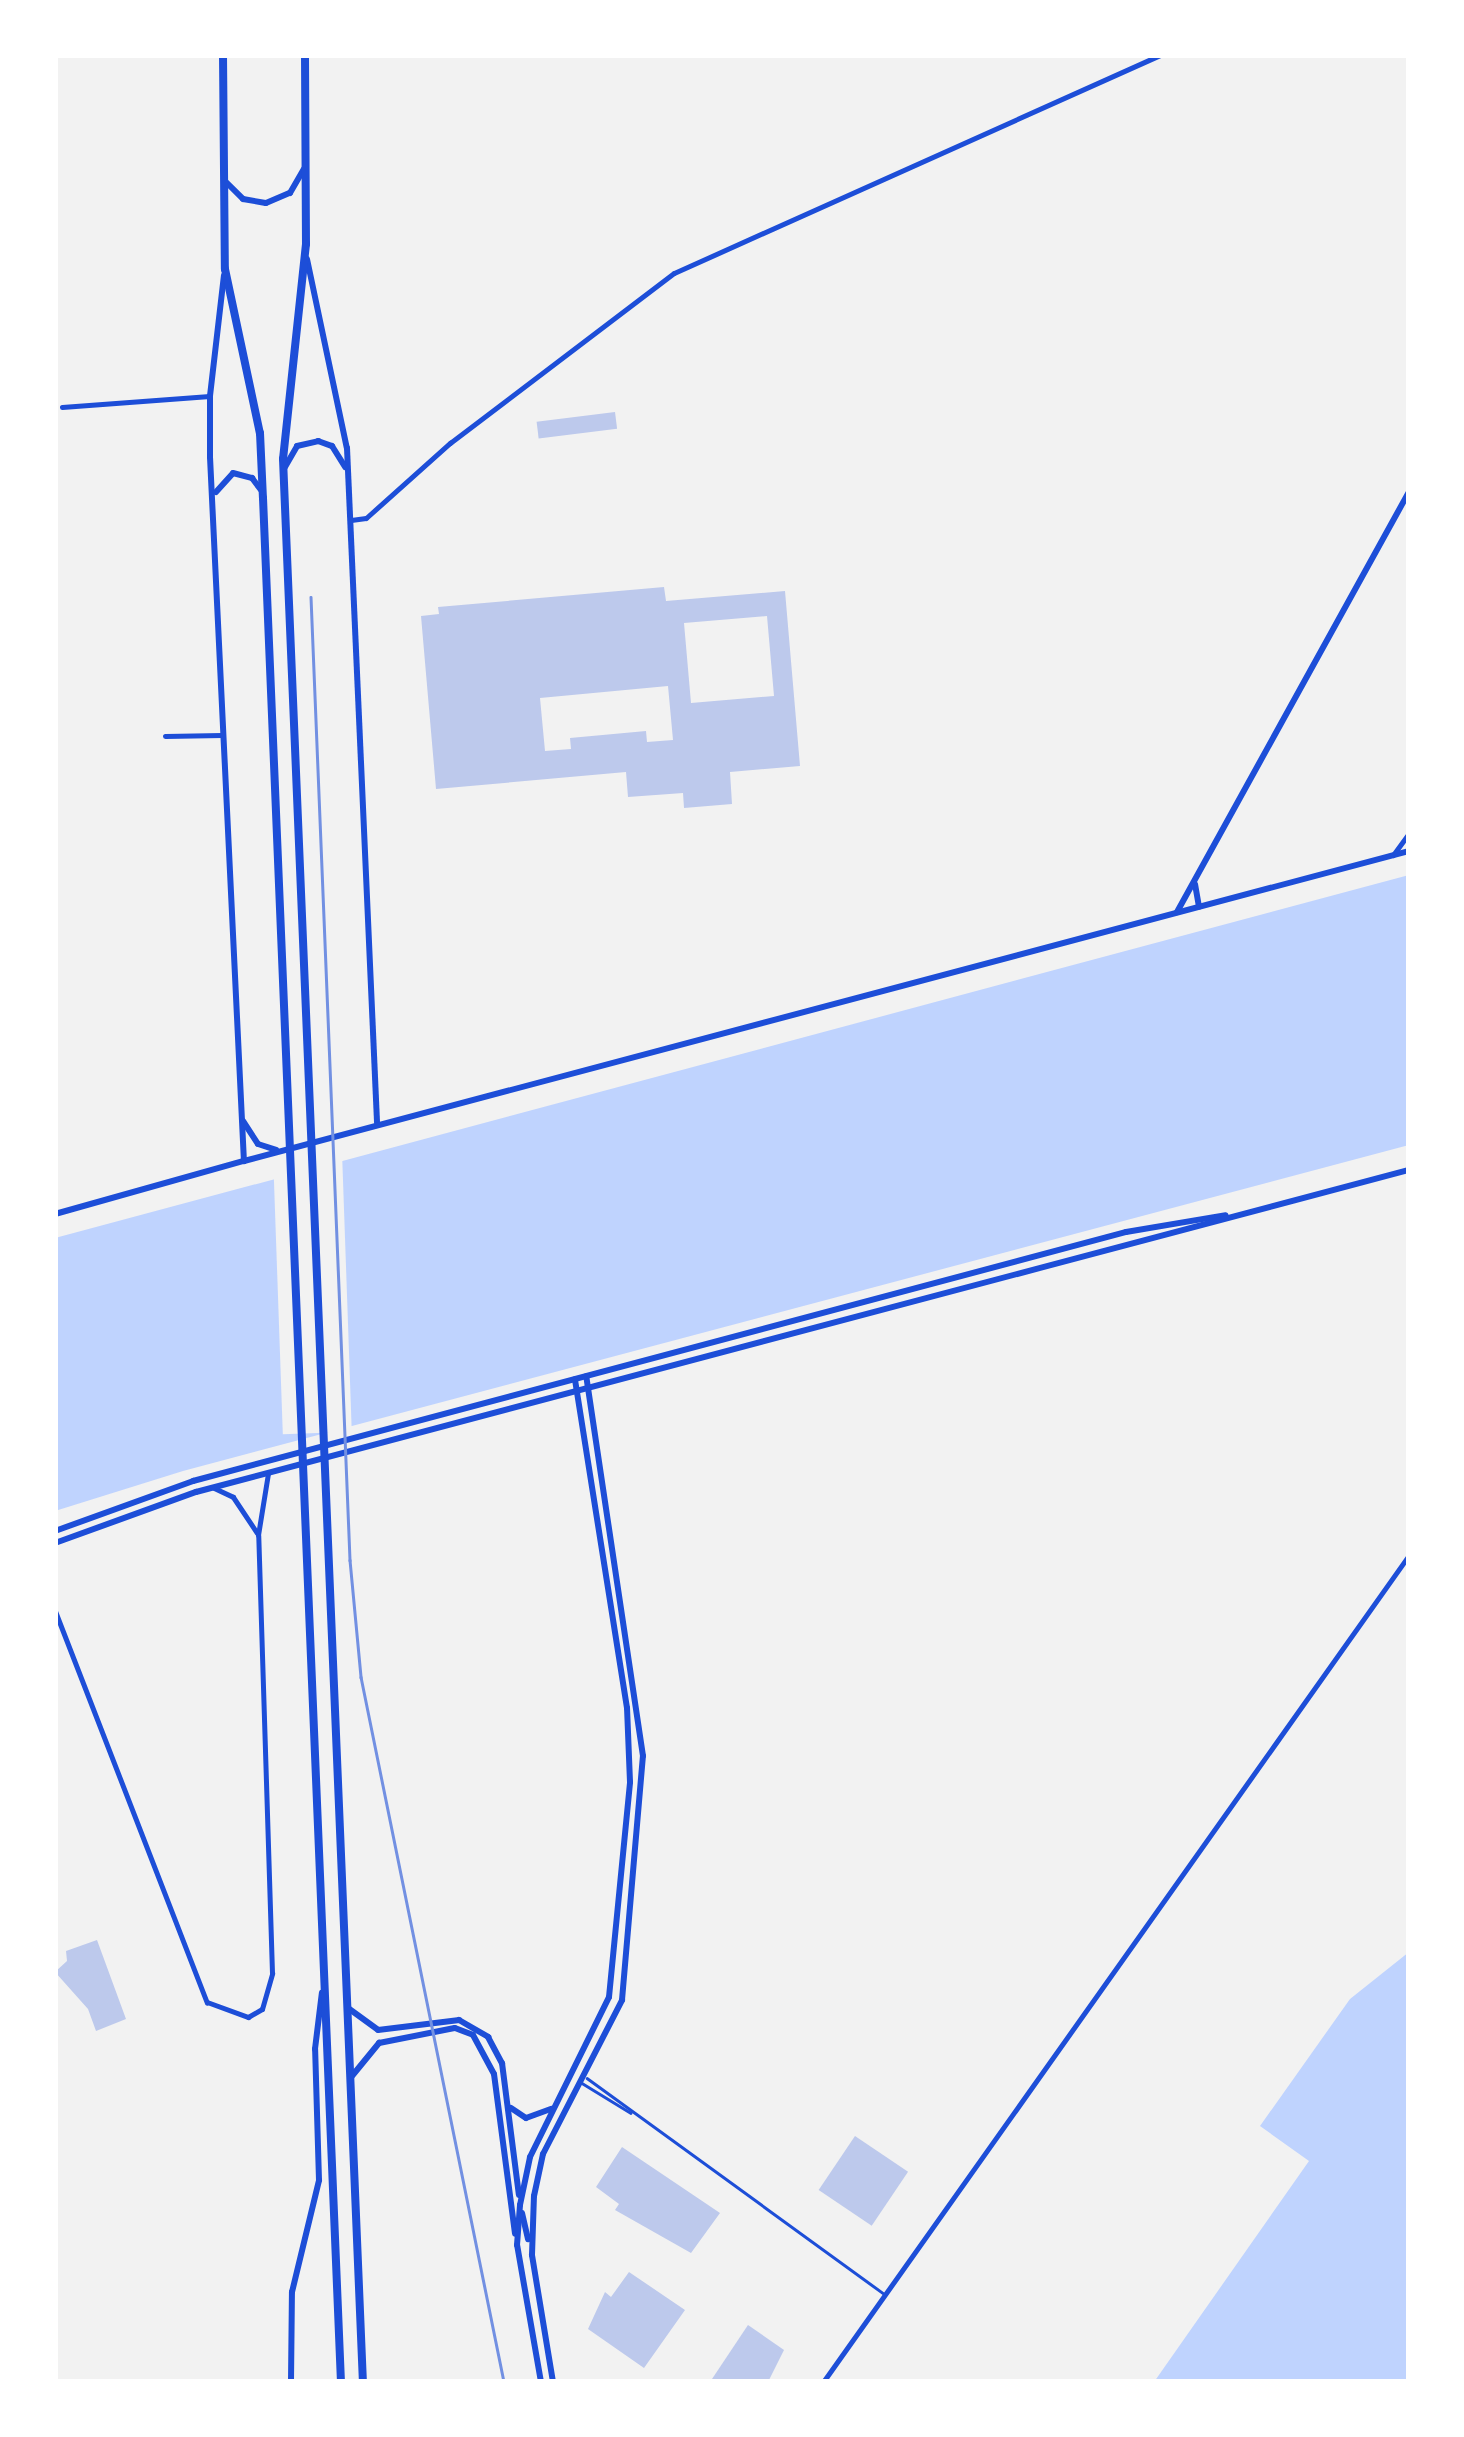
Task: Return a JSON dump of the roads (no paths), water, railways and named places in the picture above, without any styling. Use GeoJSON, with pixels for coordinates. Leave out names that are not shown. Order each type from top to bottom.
{"type":"FeatureCollection","features":[{"type":"Feature","properties":{"kind":"main road"},"geometry":{"type":"LineString","coordinates":[[224,55],[225,269],[210,396],[222,735],[244,1161]]}},
{"type":"Feature","properties":{"kind":"main road"},"geometry":{"type":"LineString","coordinates":[[305,55],[306,244],[312,297],[346,442],[377,1122]]}},
{"type":"Feature","properties":{"kind":"main road"},"geometry":{"type":"LineString","coordinates":[[224,176],[240,198],[266,203],[292,190],[304,168]]}},
{"type":"Feature","properties":{"kind":"main road"},"geometry":{"type":"LineString","coordinates":[[306,244],[283,472],[344,2003],[363,2382]]}},
{"type":"Feature","properties":{"kind":"main road"},"geometry":{"type":"LineString","coordinates":[[225,269],[260,433],[264,498],[341,2382]]}},
{"type":"Feature","properties":{"kind":"main road"},"geometry":{"type":"LineString","coordinates":[[283,472],[292,450],[318,441],[332,446],[347,478]]}},
{"type":"Feature","properties":{"kind":"main road"},"geometry":{"type":"LineString","coordinates":[[214,508],[218,486],[233,474],[252,478],[264,498]]}},
{"type":"Feature","properties":{"kind":"main road"},"geometry":{"type":"LineString","coordinates":[[1177,912],[1409,492]]}},
{"type":"Feature","properties":{"kind":"main road"},"geometry":{"type":"LineString","coordinates":[[55,1214],[377,1122],[1409,851]]}},
{"type":"Feature","properties":{"kind":"main road"},"geometry":{"type":"LineString","coordinates":[[1196,877],[1199,907]]}},
{"type":"Feature","properties":{"kind":"main road"},"geometry":{"type":"LineString","coordinates":[[240,1117],[258,1144],[282,1150]]}},
{"type":"Feature","properties":{"kind":"main road"},"geometry":{"type":"LineString","coordinates":[[55,1543],[212,1488],[1409,1170]]}},
{"type":"Feature","properties":{"kind":"main road"},"geometry":{"type":"LineString","coordinates":[[55,1531],[180,1485],[1126,1232],[1281,1205]]}},
{"type":"Feature","properties":{"kind":"main road"},"geometry":{"type":"LineString","coordinates":[[532,2255],[534,2196],[543,2154],[617,2017],[628,1974],[643,1756],[586,1376]]}},
{"type":"Feature","properties":{"kind":"main road"},"geometry":{"type":"LineString","coordinates":[[517,2245],[528,2164],[555,2104],[599,2026],[615,1972],[630,1782],[627,1708],[575,1379]]}},
{"type":"Feature","properties":{"kind":"main road"},"geometry":{"type":"LineString","coordinates":[[291,2382],[292,2292],[319,2180],[315,2049],[325,1971]]}},
{"type":"Feature","properties":{"kind":"main road"},"geometry":{"type":"LineString","coordinates":[[344,2003],[358,2021],[378,2030],[459,2020],[478,2029],[498,2051],[520,2205],[554,2382]]}},
{"type":"Feature","properties":{"kind":"main road"},"geometry":{"type":"LineString","coordinates":[[348,2090],[356,2066],[378,2043],[464,2030],[491,2062],[540,2382]]}},
{"type":"Feature","properties":{"kind":"main road"},"geometry":{"type":"LineString","coordinates":[[508,2101],[526,2118],[555,2104]]}},
{"type":"Feature","properties":{"kind":"main road"},"geometry":{"type":"LineString","coordinates":[[506,2149],[516,2163],[528,2164],[543,2154]]}},
{"type":"Feature","properties":{"kind":"street"},"geometry":{"type":"LineString","coordinates":[[350,520],[366,518],[450,443],[674,273],[1160,55]]}},
{"type":"Feature","properties":{"kind":"street"},"geometry":{"type":"LineString","coordinates":[[62,407],[210,396]]}},
{"type":"Feature","properties":{"kind":"street"},"geometry":{"type":"LineString","coordinates":[[164,736],[222,735]]}},
{"type":"Feature","properties":{"kind":"street"},"geometry":{"type":"LineString","coordinates":[[1393,856],[1409,833]]}},
{"type":"Feature","properties":{"kind":"street"},"geometry":{"type":"LineString","coordinates":[[55,1611],[207,2002],[248,2017],[262,2009],[272,1973],[258,1536],[268,1473]]}},
{"type":"Feature","properties":{"kind":"street"},"geometry":{"type":"LineString","coordinates":[[212,1488],[233,1498],[258,1536]]}},
{"type":"Feature","properties":{"kind":"street"},"geometry":{"type":"LineString","coordinates":[[822,2382],[1409,1555]]}},
{"type":"Feature","properties":{"kind":"lane"},"geometry":{"type":"LineString","coordinates":[[584,2080],[882,2293]]}},
{"type":"Feature","properties":{"kind":"water"},"geometry":{"type":"Polygon","coordinates":[[[1409,875],[1409,1145],[183,1471],[55,1511],[55,1238],[1409,875]]]}},
{"type":"Feature","properties":{"kind":"water"},"geometry":{"type":"Polygon","coordinates":[[[1409,1952],[1409,2382],[1154,2382],[1309,2161],[1260,2126],[1350,1999],[1409,1952]]]}},
{"type":"Feature","properties":{"kind":"railway"},"geometry":{"type":"LineString","coordinates":[[311,597],[350,1560],[361,1677],[504,2382]]}}]}
